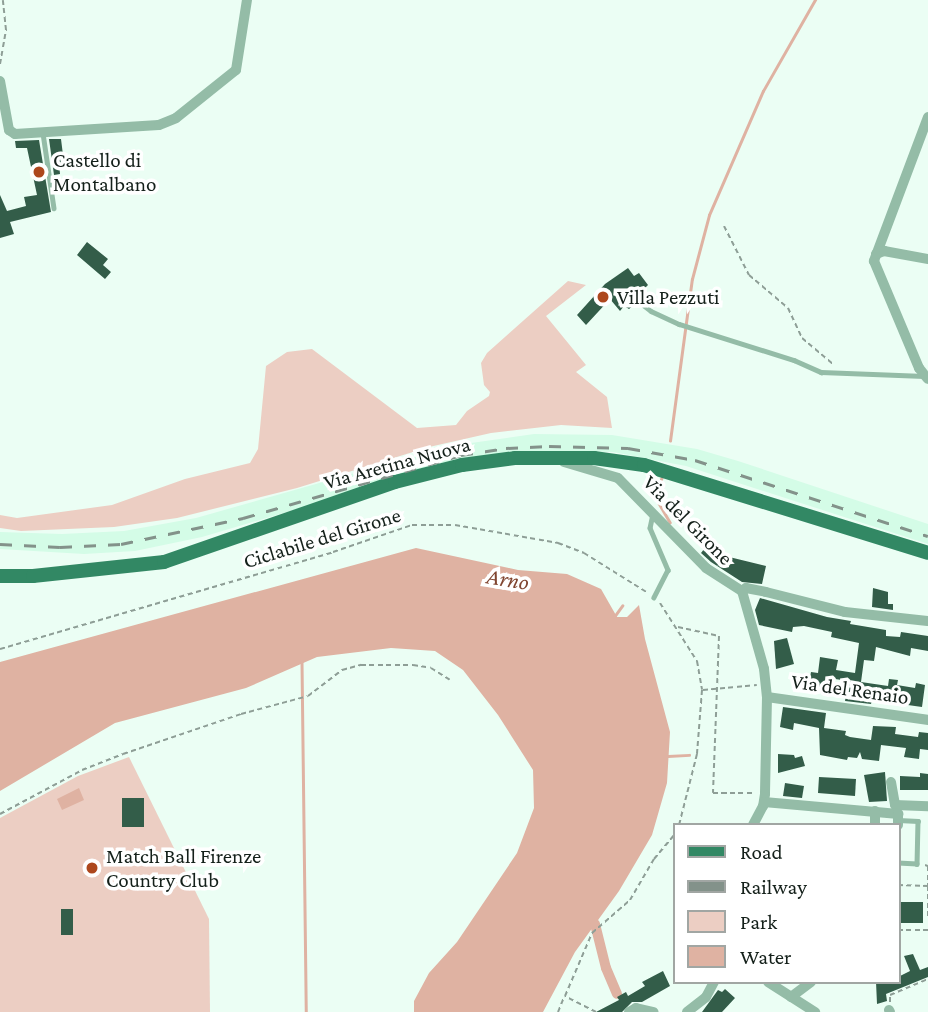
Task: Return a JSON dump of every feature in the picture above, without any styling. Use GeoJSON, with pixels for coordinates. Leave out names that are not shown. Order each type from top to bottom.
{"type":"FeatureCollection","features":[{"type":"Feature","properties":{"kind":"main road","name":"Via Aretina Nuova"},"geometry":{"type":"LineString","coordinates":[[0,576],[33,576],[164,562],[395,482],[488,460],[546,458],[594,458],[644,465],[928,553]]}},
{"type":"Feature","properties":{"kind":"street"},"geometry":{"type":"LineString","coordinates":[[0,81],[9,130],[15,134],[159,125],[176,118],[236,70],[247,0]]}},
{"type":"Feature","properties":{"kind":"street"},"geometry":{"type":"LineString","coordinates":[[926,378],[877,270],[876,254],[928,117]]}},
{"type":"Feature","properties":{"kind":"street"},"geometry":{"type":"LineString","coordinates":[[876,254],[884,251],[928,259]]}},
{"type":"Feature","properties":{"kind":"street","name":"Via del Girone"},"geometry":{"type":"LineString","coordinates":[[546,458],[618,478],[713,575],[742,591],[746,588],[766,592],[845,612],[928,621]]}},
{"type":"Feature","properties":{"kind":"street"},"geometry":{"type":"LineString","coordinates":[[742,591],[764,670],[767,697],[762,798],[754,823]]}},
{"type":"Feature","properties":{"kind":"street","name":"Via del Renaio"},"geometry":{"type":"LineString","coordinates":[[767,697],[928,720]]}},
{"type":"Feature","properties":{"kind":"street"},"geometry":{"type":"LineString","coordinates":[[891,782],[895,805],[928,806]]}},
{"type":"Feature","properties":{"kind":"street"},"geometry":{"type":"LineString","coordinates":[[762,798],[898,814],[898,822]]}},
{"type":"Feature","properties":{"kind":"street"},"geometry":{"type":"LineString","coordinates":[[874,823],[875,811]]}},
{"type":"Feature","properties":{"kind":"street"},"geometry":{"type":"LineString","coordinates":[[687,1012],[706,997],[713,984]]}},
{"type":"Feature","properties":{"kind":"street"},"geometry":{"type":"LineString","coordinates":[[771,984],[815,1012]]}},
{"type":"Feature","properties":{"kind":"street"},"geometry":{"type":"LineString","coordinates":[[791,997],[808,984]]}},
{"type":"Feature","properties":{"kind":"street"},"geometry":{"type":"LineString","coordinates":[[629,1012],[636,1008],[654,1012]]}},
{"type":"Feature","properties":{"kind":"lane"},"geometry":{"type":"LineString","coordinates":[[43,132],[54,208]]}},
{"type":"Feature","properties":{"kind":"lane"},"geometry":{"type":"LineString","coordinates":[[628,293],[651,311],[679,324],[794,359],[821,372],[926,378]]}},
{"type":"Feature","properties":{"kind":"lane"},"geometry":{"type":"LineString","coordinates":[[653,513],[650,528],[668,570],[654,598]]}},
{"type":"Feature","properties":{"kind":"lane"},"geometry":{"type":"LineString","coordinates":[[898,822],[918,821],[917,864],[900,863]]}},
{"type":"Feature","properties":{"kind":"path"},"geometry":{"type":"LineString","coordinates":[[0,64],[6,30],[3,0]]}},
{"type":"Feature","properties":{"kind":"path"},"geometry":{"type":"LineString","coordinates":[[724,226],[749,275],[788,308],[802,338],[837,367]]}},
{"type":"Feature","properties":{"kind":"path","name":"Ciclabile del Girone"},"geometry":{"type":"LineString","coordinates":[[0,649],[333,552],[412,525],[455,525],[558,543],[584,553],[654,598],[677,626],[697,661],[702,690],[697,754],[680,823]]}},
{"type":"Feature","properties":{"kind":"path"},"geometry":{"type":"LineString","coordinates":[[677,626],[719,636],[713,793],[762,798]]}},
{"type":"Feature","properties":{"kind":"path"},"geometry":{"type":"LineString","coordinates":[[0,814],[102,762],[241,714],[308,696],[342,670],[361,665],[422,667],[450,680]]}},
{"type":"Feature","properties":{"kind":"path"},"geometry":{"type":"LineString","coordinates":[[702,690],[762,684]]}},
{"type":"Feature","properties":{"kind":"path"},"geometry":{"type":"LineString","coordinates":[[558,1012],[592,933],[629,900],[654,859],[673,836]]}},
{"type":"Feature","properties":{"kind":"path"},"geometry":{"type":"LineString","coordinates":[[917,864],[928,866],[928,920]]}},
{"type":"Feature","properties":{"kind":"path"},"geometry":{"type":"LineString","coordinates":[[900,886],[928,886]]}},
{"type":"Feature","properties":{"kind":"path"},"geometry":{"type":"LineString","coordinates":[[900,930],[928,930]]}},
{"type":"Feature","properties":{"kind":"path"},"geometry":{"type":"LineString","coordinates":[[890,1011],[890,995],[928,979]]}},
{"type":"Feature","properties":{"kind":"path"},"geometry":{"type":"LineString","coordinates":[[565,996],[596,1012]]}},
{"type":"Feature","properties":{"kind":"shaded area"},"geometry":{"type":"Polygon","coordinates":[[[534,434],[612,435],[697,449],[928,524],[928,544],[686,466],[613,452],[570,451],[521,452],[463,460],[202,537],[135,551],[84,554],[0,549],[0,532],[62,534],[124,531],[196,518],[450,446],[534,434]]]}},
{"type":"Feature","properties":{"kind":"green space"},"geometry":{"type":"Polygon","coordinates":[[[568,281],[586,285],[546,316],[586,365],[576,372],[607,397],[612,428],[561,425],[491,433],[429,447],[297,488],[177,518],[114,527],[21,531],[0,528],[0,515],[17,518],[112,505],[185,479],[250,463],[258,449],[266,366],[287,352],[312,349],[417,428],[456,425],[467,411],[489,396],[490,392],[484,385],[481,363],[487,353],[568,281]]]}},
{"type":"Feature","properties":{"kind":"green space","name":"Match Ball Firenze Country Club"},"geometry":{"type":"Polygon","coordinates":[[[129,757],[209,919],[210,1012],[0,1012],[0,818],[78,776],[129,757]]]}},
{"type":"Feature","properties":{"kind":"water","name":"Arno"},"geometry":{"type":"Polygon","coordinates":[[[416,548],[518,570],[567,574],[601,589],[617,617],[627,617],[639,605],[645,639],[670,732],[667,783],[652,835],[619,891],[575,952],[543,1012],[414,1012],[414,1001],[429,973],[457,942],[517,853],[534,808],[533,770],[498,715],[463,670],[435,651],[391,648],[317,657],[246,688],[115,723],[0,791],[0,662],[416,548]]]}},
{"type":"Feature","properties":{"kind":"water"},"geometry":{"type":"Polygon","coordinates":[[[79,788],[84,800],[62,810],[57,799],[79,788]]]}},
{"type":"Feature","properties":{"kind":"building"},"geometry":{"type":"Polygon","coordinates":[[[49,139],[61,139],[64,163],[59,163],[60,174],[54,175],[49,139]]]}},
{"type":"Feature","properties":{"kind":"building","name":"Castello di Montalbano"},"geometry":{"type":"Polygon","coordinates":[[[39,140],[51,212],[10,222],[14,234],[0,238],[0,195],[7,211],[26,206],[24,197],[37,195],[27,148],[16,148],[15,141],[39,140]]]}},
{"type":"Feature","properties":{"kind":"building"},"geometry":{"type":"Polygon","coordinates":[[[87,242],[108,259],[103,265],[111,272],[105,279],[77,255],[87,242]]]}},
{"type":"Feature","properties":{"kind":"building","name":"Villa Pezzuti"},"geometry":{"type":"Polygon","coordinates":[[[628,268],[634,276],[639,273],[648,285],[644,289],[646,294],[641,297],[626,289],[624,295],[635,304],[629,309],[624,306],[620,311],[610,299],[586,325],[577,315],[605,284],[628,268]]]}},
{"type":"Feature","properties":{"kind":"building"},"geometry":{"type":"Polygon","coordinates":[[[708,544],[721,555],[766,566],[762,584],[742,582],[711,562],[701,553],[708,544]]]}},
{"type":"Feature","properties":{"kind":"building"},"geometry":{"type":"Polygon","coordinates":[[[873,588],[888,592],[888,604],[893,604],[893,610],[872,607],[873,588]]]}},
{"type":"Feature","properties":{"kind":"building"},"geometry":{"type":"Polygon","coordinates":[[[760,598],[851,621],[850,624],[886,630],[886,636],[900,637],[901,632],[928,636],[928,651],[911,648],[910,656],[876,647],[874,661],[864,660],[861,682],[888,686],[889,679],[898,680],[897,685],[915,688],[916,683],[925,685],[922,707],[872,700],[871,704],[845,701],[848,681],[829,678],[826,691],[808,688],[811,672],[818,673],[820,657],[838,660],[836,670],[855,673],[859,643],[831,637],[832,632],[804,626],[793,627],[792,632],[759,625],[755,610],[760,598]]]}},
{"type":"Feature","properties":{"kind":"building"},"geometry":{"type":"Polygon","coordinates":[[[787,638],[794,664],[776,669],[774,641],[787,638]]]}},
{"type":"Feature","properties":{"kind":"building"},"geometry":{"type":"Polygon","coordinates":[[[783,707],[826,713],[824,728],[846,731],[845,735],[850,737],[871,740],[873,726],[896,727],[895,734],[918,737],[919,732],[928,733],[928,750],[920,749],[919,759],[904,757],[906,748],[881,745],[879,761],[862,759],[860,752],[857,758],[848,757],[847,760],[820,755],[819,728],[794,723],[793,730],[780,727],[783,707]]]}},
{"type":"Feature","properties":{"kind":"building"},"geometry":{"type":"Polygon","coordinates":[[[778,754],[794,755],[795,758],[802,756],[805,766],[778,773],[778,754]]]}},
{"type":"Feature","properties":{"kind":"building"},"geometry":{"type":"Polygon","coordinates":[[[885,772],[887,801],[869,802],[864,775],[885,772]]]}},
{"type":"Feature","properties":{"kind":"building"},"geometry":{"type":"Polygon","coordinates":[[[920,773],[928,774],[928,790],[900,790],[900,776],[920,777],[920,773]]]}},
{"type":"Feature","properties":{"kind":"building"},"geometry":{"type":"Polygon","coordinates":[[[819,777],[856,779],[855,796],[818,793],[819,777]]]}},
{"type":"Feature","properties":{"kind":"building"},"geometry":{"type":"Polygon","coordinates":[[[785,783],[804,786],[802,798],[783,796],[785,783]]]}},
{"type":"Feature","properties":{"kind":"building"},"geometry":{"type":"Polygon","coordinates":[[[122,798],[144,798],[144,827],[122,827],[122,798]]]}},
{"type":"Feature","properties":{"kind":"building"},"geometry":{"type":"Polygon","coordinates":[[[900,902],[923,902],[923,923],[900,923],[900,902]]]}},
{"type":"Feature","properties":{"kind":"building"},"geometry":{"type":"Polygon","coordinates":[[[61,909],[73,909],[73,935],[61,935],[61,909]]]}},
{"type":"Feature","properties":{"kind":"building"},"geometry":{"type":"Polygon","coordinates":[[[913,954],[920,970],[928,967],[928,977],[886,994],[887,1001],[877,1004],[876,984],[900,984],[900,976],[910,971],[904,956],[913,954]]]}},
{"type":"Feature","properties":{"kind":"building"},"geometry":{"type":"Polygon","coordinates":[[[663,971],[670,986],[642,1002],[632,1002],[622,1012],[596,1012],[619,1000],[617,997],[626,992],[628,996],[645,986],[642,982],[663,971]]]}},
{"type":"Feature","properties":{"kind":"building"},"geometry":{"type":"Polygon","coordinates":[[[725,989],[735,998],[722,1012],[702,1012],[718,990],[722,992],[725,989]]]}},
{"type":"Feature","properties":{"kind":"waterway"},"geometry":{"type":"LineString","coordinates":[[670,441],[692,279],[709,215],[763,91],[815,0]]}},
{"type":"Feature","properties":{"kind":"waterway"},"geometry":{"type":"LineString","coordinates":[[662,478],[656,498],[670,522]]}},
{"type":"Feature","properties":{"kind":"waterway"},"geometry":{"type":"LineString","coordinates":[[614,617],[622,606]]}},
{"type":"Feature","properties":{"kind":"waterway"},"geometry":{"type":"LineString","coordinates":[[302,662],[306,1012]]}},
{"type":"Feature","properties":{"kind":"waterway"},"geometry":{"type":"LineString","coordinates":[[668,756],[689,755]]}},
{"type":"Feature","properties":{"kind":"waterway"},"geometry":{"type":"LineString","coordinates":[[595,924],[606,968],[617,994]]}},
{"type":"Feature","properties":{"kind":"railway"},"geometry":{"type":"LineString","coordinates":[[0,544],[60,547],[121,544],[243,518],[461,455],[506,448],[549,446],[628,448],[695,460],[928,536]]}},
{"type":"Feature","properties":{"kind":"place","name":"Castello di Montalbano"},"geometry":{"type":"Point","coordinates":[39,172]}},
{"type":"Feature","properties":{"kind":"place","name":"Villa Pezzuti"},"geometry":{"type":"Point","coordinates":[603,297]}},
{"type":"Feature","properties":{"kind":"place","name":"Match Ball Firenze Country Club"},"geometry":{"type":"Point","coordinates":[92,868]}}]}
